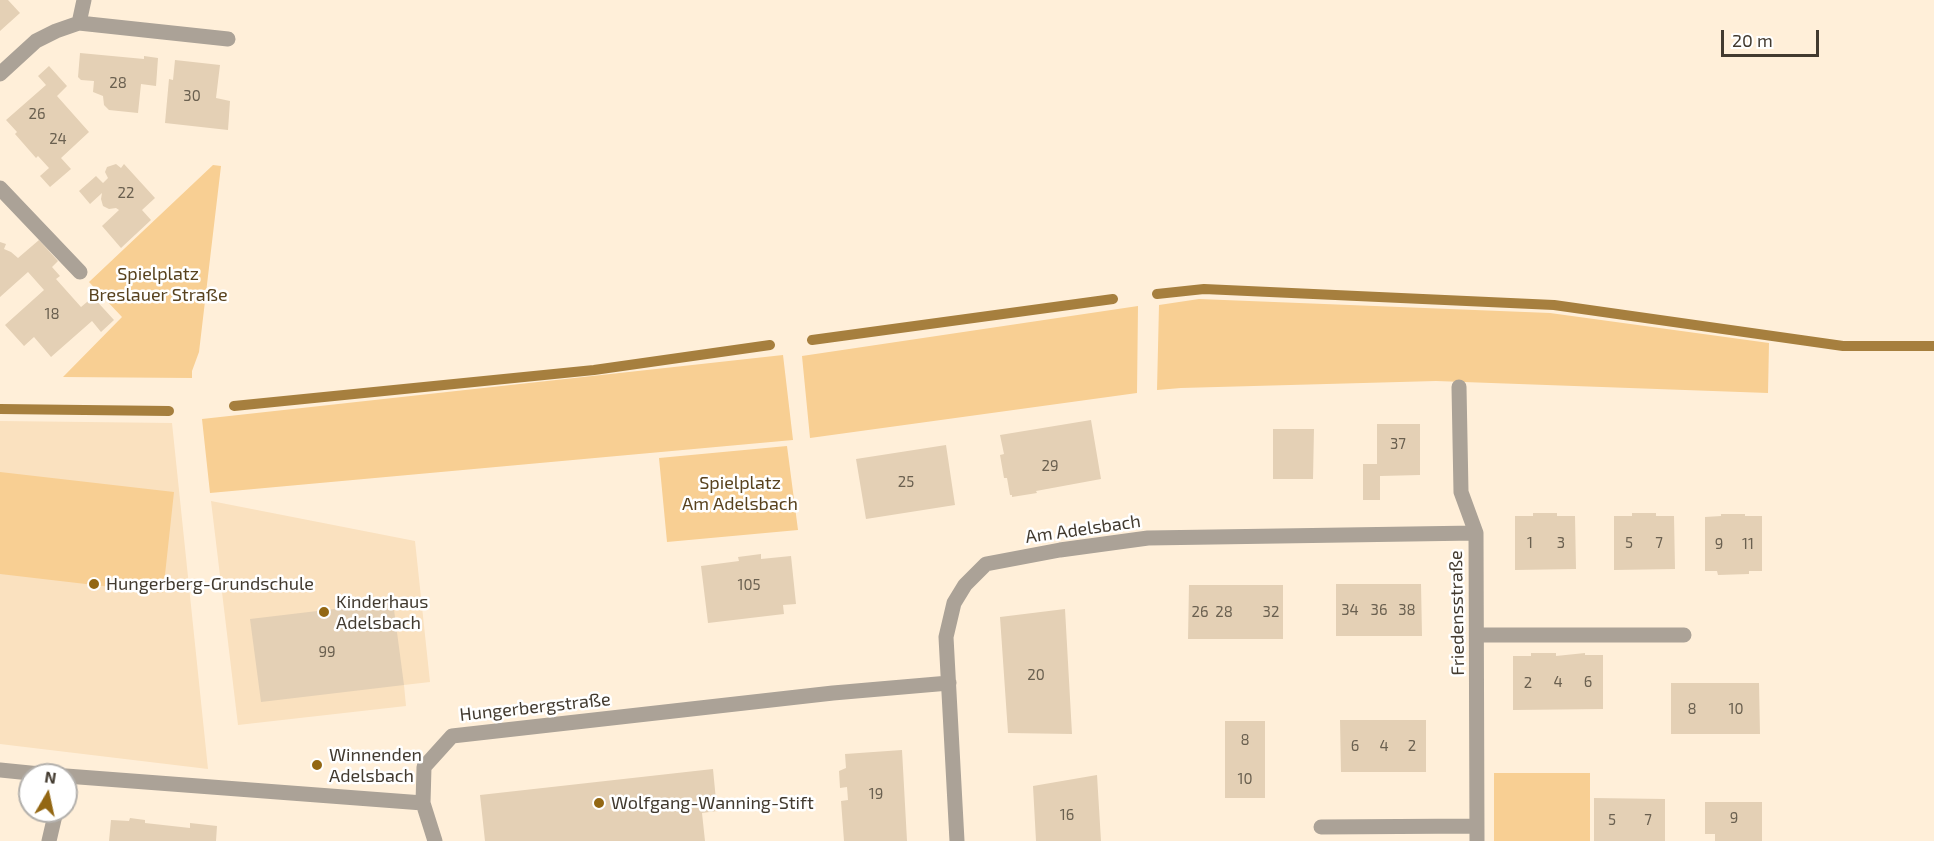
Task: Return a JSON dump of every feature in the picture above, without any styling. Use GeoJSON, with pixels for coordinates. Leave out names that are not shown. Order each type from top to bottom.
{"type":"FeatureCollection","features":[{"type":"Feature","properties":{"kind":"street"},"geometry":{"type":"LineString","coordinates":[[79,23],[84,0]]}},
{"type":"Feature","properties":{"kind":"street"},"geometry":{"type":"LineString","coordinates":[[0,74],[36,41],[79,23],[228,39]]}},
{"type":"Feature","properties":{"kind":"street"},"geometry":{"type":"LineString","coordinates":[[0,188],[80,272]]}},
{"type":"Feature","properties":{"kind":"street","name":"Friedensstraße"},"geometry":{"type":"LineString","coordinates":[[1460,387],[1461,492],[1476,533],[1477,834]]}},
{"type":"Feature","properties":{"kind":"street","name":"Am Adelsbach"},"geometry":{"type":"LineString","coordinates":[[957,841],[946,637],[954,603],[965,585],[986,564],[1060,550],[1149,538],[1476,533]]}},
{"type":"Feature","properties":{"kind":"street"},"geometry":{"type":"LineString","coordinates":[[1477,635],[1684,635]]}},
{"type":"Feature","properties":{"kind":"street","name":"Hungerbergstraße"},"geometry":{"type":"LineString","coordinates":[[435,841],[423,803],[424,767],[452,736],[824,694],[949,683]]}},
{"type":"Feature","properties":{"kind":"street"},"geometry":{"type":"LineString","coordinates":[[0,770],[18,772]]}},
{"type":"Feature","properties":{"kind":"street"},"geometry":{"type":"LineString","coordinates":[[78,777],[423,803]]}},
{"type":"Feature","properties":{"kind":"street"},"geometry":{"type":"LineString","coordinates":[[49,841],[53,823]]}},
{"type":"Feature","properties":{"kind":"street"},"geometry":{"type":"LineString","coordinates":[[1321,827],[1477,834]]}},
{"type":"Feature","properties":{"kind":"shaded area","name":"Hungerberg-Grundschule"},"geometry":{"type":"Polygon","coordinates":[[[0,421],[172,423],[208,769],[0,744],[0,421]]]}},
{"type":"Feature","properties":{"kind":"shaded area","name":"Kinderhaus Adelsbach"},"geometry":{"type":"Polygon","coordinates":[[[211,501],[415,541],[430,682],[404,685],[406,706],[238,725],[211,501]]]}},
{"type":"Feature","properties":{"kind":"green space","name":"Spielplatz Breslauer Straße"},"geometry":{"type":"Polygon","coordinates":[[[213,165],[221,166],[199,352],[192,371],[192,378],[63,377],[122,317],[89,282],[213,165]]]}},
{"type":"Feature","properties":{"kind":"green space"},"geometry":{"type":"Polygon","coordinates":[[[1199,299],[1550,313],[1769,343],[1768,393],[1436,381],[1157,390],[1159,305],[1199,299]]]}},
{"type":"Feature","properties":{"kind":"green space"},"geometry":{"type":"Polygon","coordinates":[[[1138,306],[1137,393],[810,438],[802,356],[1138,306]]]}},
{"type":"Feature","properties":{"kind":"green space"},"geometry":{"type":"Polygon","coordinates":[[[783,355],[793,440],[210,493],[202,419],[783,355]]]}},
{"type":"Feature","properties":{"kind":"green space","name":"Spielplatz Am Adelsbach"},"geometry":{"type":"Polygon","coordinates":[[[787,446],[798,530],[667,542],[659,458],[787,446]]]}},
{"type":"Feature","properties":{"kind":"green space"},"geometry":{"type":"Polygon","coordinates":[[[0,472],[174,492],[163,593],[0,574],[0,472]]]}},
{"type":"Feature","properties":{"kind":"green space"},"geometry":{"type":"Polygon","coordinates":[[[1494,773],[1590,773],[1590,841],[1494,841],[1494,773]]]}},
{"type":"Feature","properties":{"kind":"building"},"geometry":{"type":"Polygon","coordinates":[[[0,0],[8,0],[20,13],[0,31],[0,0]]]}},
{"type":"Feature","properties":{"kind":"building"},"geometry":{"type":"Polygon","coordinates":[[[80,53],[144,59],[144,56],[158,58],[156,86],[141,84],[138,113],[109,110],[104,105],[103,96],[93,92],[94,81],[81,80],[78,77],[80,53]]]}},
{"type":"Feature","properties":{"kind":"building"},"geometry":{"type":"Polygon","coordinates":[[[175,60],[220,65],[216,98],[230,101],[228,130],[165,123],[169,79],[173,80],[175,60]]]}},
{"type":"Feature","properties":{"kind":"building"},"geometry":{"type":"Polygon","coordinates":[[[49,66],[67,86],[57,96],[89,132],[61,158],[71,169],[50,187],[40,176],[49,168],[38,156],[36,158],[6,120],[46,85],[38,76],[49,66]]]}},
{"type":"Feature","properties":{"kind":"building"},"geometry":{"type":"Polygon","coordinates":[[[116,164],[121,168],[124,164],[155,198],[142,210],[151,220],[121,248],[102,226],[119,210],[103,206],[102,193],[90,204],[79,191],[96,176],[103,183],[108,178],[105,172],[107,167],[116,164]]]}},
{"type":"Feature","properties":{"kind":"building"},"geometry":{"type":"Polygon","coordinates":[[[39,240],[58,261],[52,267],[60,276],[56,279],[81,307],[93,297],[114,320],[101,332],[92,321],[51,357],[34,337],[24,346],[5,325],[44,290],[28,272],[0,297],[0,242],[6,244],[4,249],[18,258],[39,240]]]}},
{"type":"Feature","properties":{"kind":"building"},"geometry":{"type":"Polygon","coordinates":[[[1091,420],[1101,479],[1036,491],[1037,493],[1012,497],[1010,495],[1000,455],[1004,454],[1000,435],[1091,420]]]}},
{"type":"Feature","properties":{"kind":"building"},"geometry":{"type":"Polygon","coordinates":[[[1377,424],[1420,424],[1420,475],[1380,476],[1380,500],[1363,500],[1363,464],[1377,464],[1377,424]]]}},
{"type":"Feature","properties":{"kind":"building"},"geometry":{"type":"Polygon","coordinates":[[[1273,429],[1314,429],[1313,479],[1273,479],[1273,429]]]}},
{"type":"Feature","properties":{"kind":"building"},"geometry":{"type":"Polygon","coordinates":[[[946,445],[955,505],[866,519],[856,459],[946,445]]]}},
{"type":"Feature","properties":{"kind":"building"},"geometry":{"type":"Polygon","coordinates":[[[1533,513],[1575,516],[1576,569],[1515,570],[1515,516],[1533,516],[1533,513]]]}},
{"type":"Feature","properties":{"kind":"building"},"geometry":{"type":"Polygon","coordinates":[[[1632,513],[1674,516],[1675,569],[1614,570],[1614,516],[1632,516],[1632,513]]]}},
{"type":"Feature","properties":{"kind":"building"},"geometry":{"type":"Polygon","coordinates":[[[1721,514],[1762,516],[1762,571],[1749,571],[1749,574],[1718,575],[1717,571],[1705,571],[1705,517],[1721,516],[1721,514]]]}},
{"type":"Feature","properties":{"kind":"building"},"geometry":{"type":"Polygon","coordinates":[[[761,554],[761,559],[791,556],[796,604],[783,605],[784,614],[708,623],[701,566],[739,561],[738,557],[761,554]]]}},
{"type":"Feature","properties":{"kind":"building"},"geometry":{"type":"Polygon","coordinates":[[[1336,584],[1421,584],[1422,636],[1336,636],[1336,584]]]}},
{"type":"Feature","properties":{"kind":"building"},"geometry":{"type":"Polygon","coordinates":[[[1189,585],[1283,585],[1283,639],[1188,639],[1189,585]]]}},
{"type":"Feature","properties":{"kind":"building"},"geometry":{"type":"Polygon","coordinates":[[[393,602],[404,685],[261,702],[250,619],[393,602]]]}},
{"type":"Feature","properties":{"kind":"building"},"geometry":{"type":"Polygon","coordinates":[[[1065,609],[1072,734],[1008,733],[1000,617],[1065,609]]]}},
{"type":"Feature","properties":{"kind":"building"},"geometry":{"type":"Polygon","coordinates":[[[1531,653],[1556,653],[1556,656],[1585,653],[1585,655],[1603,655],[1603,709],[1513,710],[1513,656],[1531,656],[1531,653]]]}},
{"type":"Feature","properties":{"kind":"building"},"geometry":{"type":"Polygon","coordinates":[[[1671,683],[1759,683],[1760,734],[1671,734],[1671,683]]]}},
{"type":"Feature","properties":{"kind":"building"},"geometry":{"type":"Polygon","coordinates":[[[1340,720],[1426,720],[1426,772],[1341,772],[1340,720]]]}},
{"type":"Feature","properties":{"kind":"building"},"geometry":{"type":"Polygon","coordinates":[[[1225,721],[1265,721],[1265,798],[1225,798],[1225,721]]]}},
{"type":"Feature","properties":{"kind":"building"},"geometry":{"type":"Polygon","coordinates":[[[902,750],[907,841],[844,841],[841,801],[848,800],[847,787],[840,788],[839,771],[846,768],[845,754],[902,750]]]}},
{"type":"Feature","properties":{"kind":"building","name":"Wolfgang-Wanning-Stift"},"geometry":{"type":"Polygon","coordinates":[[[713,769],[717,811],[702,813],[705,841],[485,841],[480,795],[713,769]]]}},
{"type":"Feature","properties":{"kind":"building"},"geometry":{"type":"Polygon","coordinates":[[[1097,775],[1101,841],[1036,841],[1033,786],[1097,775]]]}},
{"type":"Feature","properties":{"kind":"building"},"geometry":{"type":"Polygon","coordinates":[[[1594,798],[1665,799],[1665,841],[1594,841],[1594,798]]]}},
{"type":"Feature","properties":{"kind":"building"},"geometry":{"type":"Polygon","coordinates":[[[1705,802],[1762,802],[1762,841],[1715,841],[1715,834],[1705,834],[1705,802]]]}},
{"type":"Feature","properties":{"kind":"building"},"geometry":{"type":"Polygon","coordinates":[[[130,818],[145,820],[145,823],[190,828],[190,823],[217,826],[216,841],[109,841],[111,820],[129,821],[130,818]]]}},
{"type":"Feature","properties":{"kind":"waterway"},"geometry":{"type":"LineString","coordinates":[[1157,294],[1204,289],[1554,305],[1843,346],[1934,346]]}},
{"type":"Feature","properties":{"kind":"waterway"},"geometry":{"type":"LineString","coordinates":[[812,340],[1113,299]]}},
{"type":"Feature","properties":{"kind":"waterway"},"geometry":{"type":"LineString","coordinates":[[234,406],[594,370],[770,345]]}},
{"type":"Feature","properties":{"kind":"waterway"},"geometry":{"type":"LineString","coordinates":[[0,409],[169,411]]}},
{"type":"Feature","properties":{"kind":"place","name":"Hungerberg-Grundschule"},"geometry":{"type":"Point","coordinates":[94,584]}},
{"type":"Feature","properties":{"kind":"place","name":"Kinderhaus Adelsbach"},"geometry":{"type":"Point","coordinates":[324,612]}},
{"type":"Feature","properties":{"kind":"place","name":"Winnenden Adelsbach"},"geometry":{"type":"Point","coordinates":[317,765]}},
{"type":"Feature","properties":{"kind":"place","name":"Wolfgang-Wanning-Stift"},"geometry":{"type":"Point","coordinates":[599,803]}}]}
